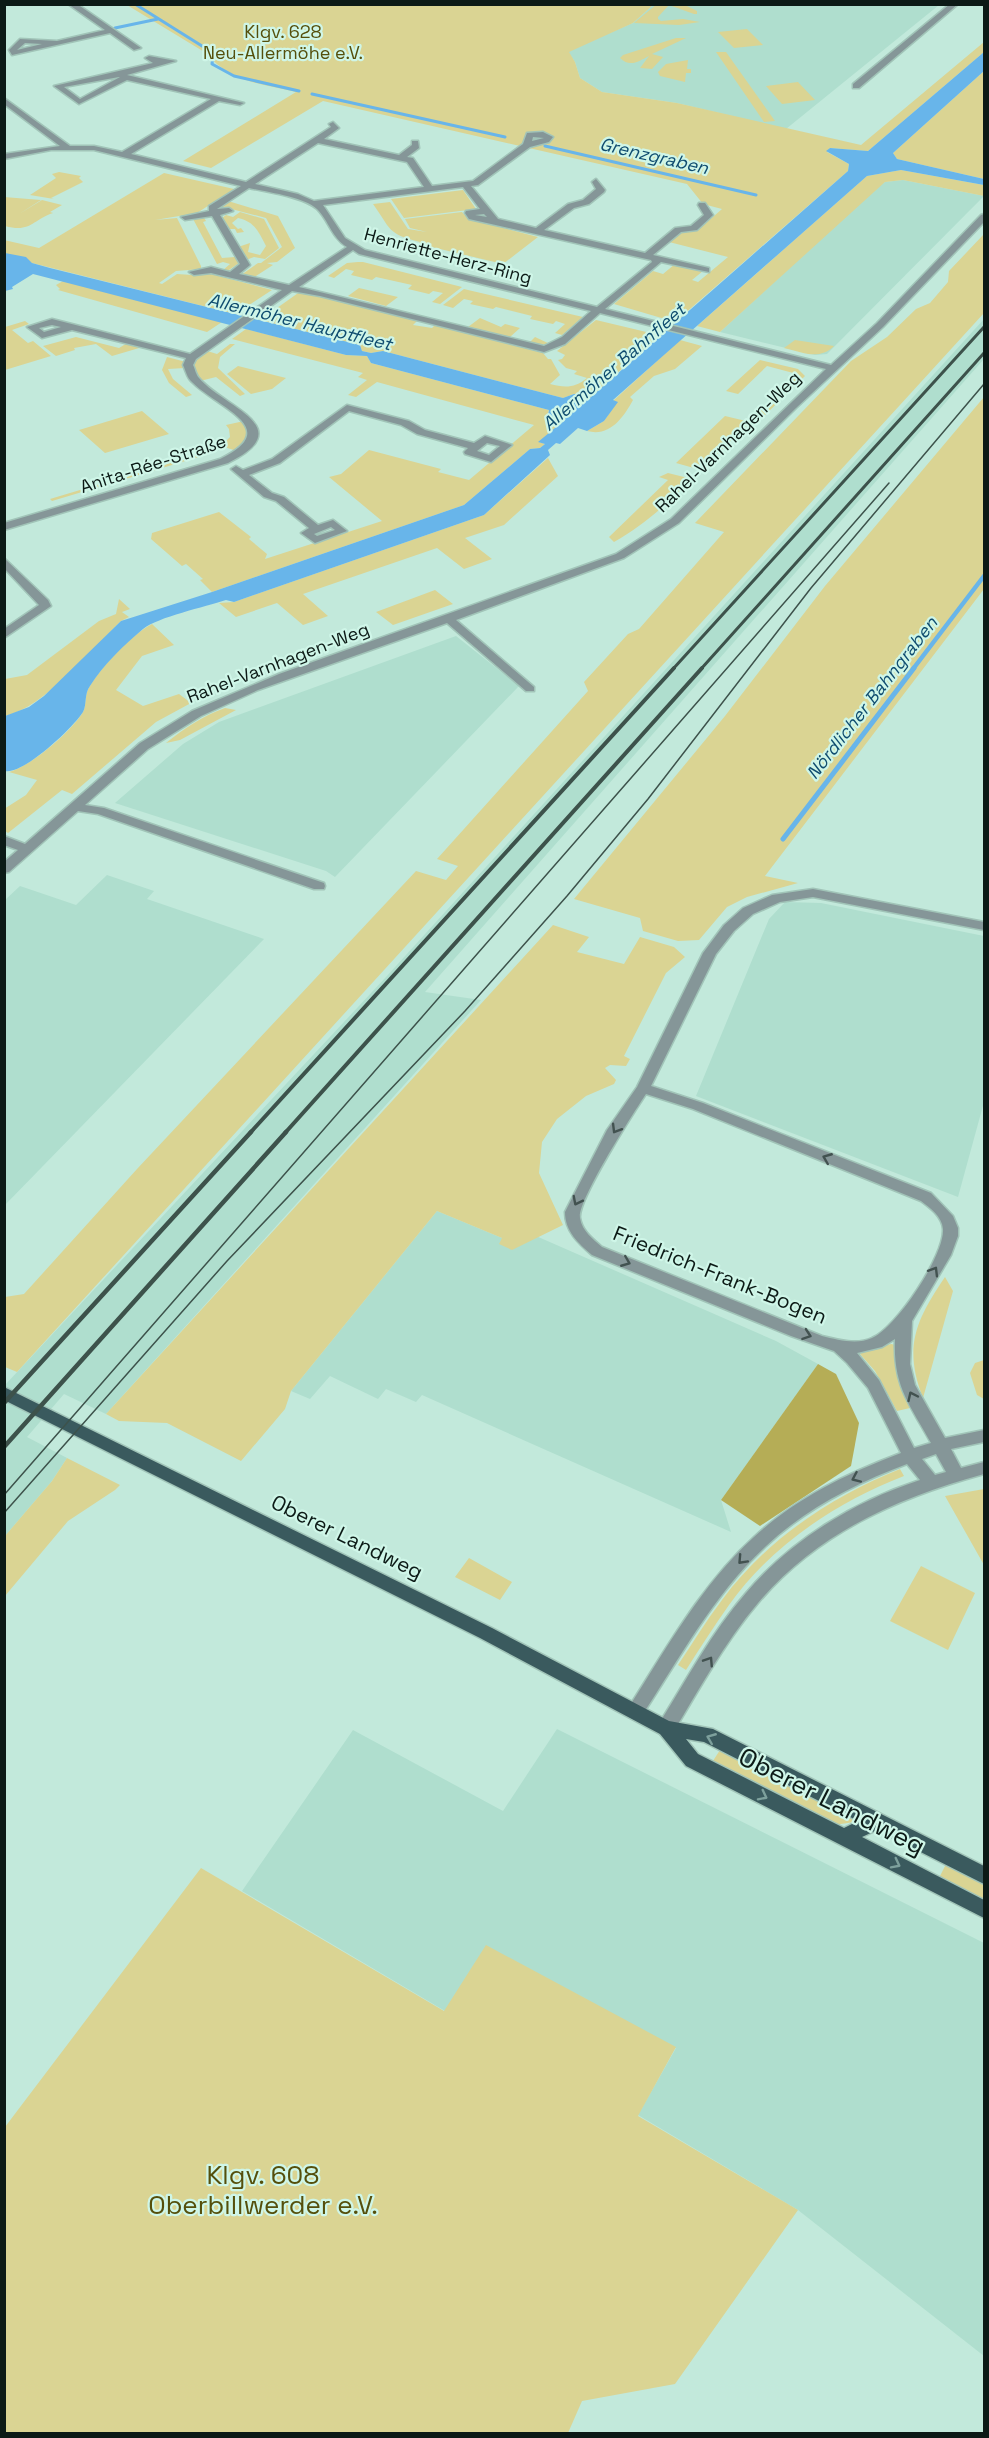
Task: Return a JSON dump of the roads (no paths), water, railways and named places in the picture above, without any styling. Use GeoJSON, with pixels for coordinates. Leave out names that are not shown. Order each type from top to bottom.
{"type":"FeatureCollection","features":[{"type":"Feature","properties":{"kind":"main road","name":"Oberer Landweg"},"geometry":{"type":"LineString","coordinates":[[4,1393],[486,1633],[666,1728],[707,1735],[984,1875]]}},
{"type":"Feature","properties":{"kind":"main road","name":"Oberer Landweg"},"geometry":{"type":"LineString","coordinates":[[666,1728],[692,1760],[984,1909]]}},
{"type":"Feature","properties":{"kind":"main road"},"geometry":{"type":"LineString","coordinates":[[844,1837],[876,1821]]}},
{"type":"Feature","properties":{"kind":"street"},"geometry":{"type":"LineString","coordinates":[[71,4],[137,48]]}},
{"type":"Feature","properties":{"kind":"street"},"geometry":{"type":"LineString","coordinates":[[856,86],[956,4]]}},
{"type":"Feature","properties":{"kind":"street"},"geometry":{"type":"LineString","coordinates":[[56,44],[111,31]]}},
{"type":"Feature","properties":{"kind":"street"},"geometry":{"type":"LineString","coordinates":[[160,64],[123,75],[58,86],[79,101],[123,75],[240,102]]}},
{"type":"Feature","properties":{"kind":"street"},"geometry":{"type":"LineString","coordinates":[[125,154],[218,98]]}},
{"type":"Feature","properties":{"kind":"street"},"geometry":{"type":"LineString","coordinates":[[4,100],[67,147]]}},
{"type":"Feature","properties":{"kind":"street"},"geometry":{"type":"LineString","coordinates":[[231,275],[250,264],[212,208],[335,128],[333,124]]}},
{"type":"Feature","properties":{"kind":"street"},"geometry":{"type":"LineString","coordinates":[[316,140],[410,160],[430,189]]}},
{"type":"Feature","properties":{"kind":"street"},"geometry":{"type":"LineString","coordinates":[[400,158],[416,146],[415,143]]}},
{"type":"Feature","properties":{"kind":"street"},"geometry":{"type":"LineString","coordinates":[[314,204],[475,183],[527,145]]}},
{"type":"Feature","properties":{"kind":"street","name":"Henriette-Herz-Ring"},"geometry":{"type":"LineString","coordinates":[[4,157],[29,151],[67,147],[125,154],[295,196],[324,211],[342,240],[352,248],[371,255],[833,368]]}},
{"type":"Feature","properties":{"kind":"street"},"geometry":{"type":"LineString","coordinates":[[537,231],[571,206],[586,202],[600,191],[596,182]]}},
{"type":"Feature","properties":{"kind":"street"},"geometry":{"type":"LineString","coordinates":[[465,184],[476,202],[495,221]]}},
{"type":"Feature","properties":{"kind":"street"},"geometry":{"type":"LineString","coordinates":[[194,272],[211,270],[290,288],[320,292],[544,350],[568,338],[575,329],[655,259],[678,230],[694,228],[709,215],[702,205]]}},
{"type":"Feature","properties":{"kind":"street"},"geometry":{"type":"LineString","coordinates":[[487,211],[469,213],[472,217],[706,270]]}},
{"type":"Feature","properties":{"kind":"street"},"geometry":{"type":"LineString","coordinates":[[185,217],[229,212]]}},
{"type":"Feature","properties":{"kind":"street","name":"Rahel-Varnhagen-Weg"},"geometry":{"type":"LineString","coordinates":[[8,865],[144,746],[168,727],[192,713],[620,556],[656,535],[675,521],[880,325],[984,217]]}},
{"type":"Feature","properties":{"kind":"street"},"geometry":{"type":"LineString","coordinates":[[72,327],[192,357],[290,288],[352,248]]}},
{"type":"Feature","properties":{"kind":"street"},"geometry":{"type":"LineString","coordinates":[[428,321],[438,308]]}},
{"type":"Feature","properties":{"kind":"street","name":"Anita-Rée-Straße"},"geometry":{"type":"LineString","coordinates":[[4,527],[224,461],[237,455],[249,445],[255,436],[254,428],[249,421],[194,379],[188,365],[192,357]]}},
{"type":"Feature","properties":{"kind":"street"},"geometry":{"type":"LineString","coordinates":[[242,474],[276,461],[348,408],[405,423],[421,432],[475,446],[509,445],[492,460],[475,446]]}},
{"type":"Feature","properties":{"kind":"street"},"geometry":{"type":"LineString","coordinates":[[224,461],[242,474],[309,535]]}},
{"type":"Feature","properties":{"kind":"street"},"geometry":{"type":"LineString","coordinates":[[332,521],[345,530],[309,535],[332,521]]}},
{"type":"Feature","properties":{"kind":"street"},"geometry":{"type":"LineString","coordinates":[[4,561],[44,602],[45,606],[4,635]]}},
{"type":"Feature","properties":{"kind":"street"},"geometry":{"type":"LineString","coordinates":[[448,619],[530,689]]}},
{"type":"Feature","properties":{"kind":"street"},"geometry":{"type":"LineString","coordinates":[[77,807],[100,811],[128,820],[320,886]]}},
{"type":"Feature","properties":{"kind":"street"},"geometry":{"type":"LineString","coordinates":[[4,840],[27,849]]}},
{"type":"Feature","properties":{"kind":"street","name":"Friedrich-Frank-Bogen"},"geometry":{"type":"LineString","coordinates":[[930,1481],[910,1456],[882,1397],[855,1358],[838,1346],[597,1251],[577,1232],[571,1221],[572,1212],[614,1130],[643,1088],[710,954],[739,918],[762,903],[784,896],[813,893],[984,926]]}},
{"type":"Feature","properties":{"kind":"street","name":"Friedrich-Frank-Bogen"},"geometry":{"type":"LineString","coordinates":[[643,1088],[698,1106],[926,1197],[949,1218],[952,1229],[949,1244],[904,1321],[892,1334],[876,1343],[853,1347],[838,1346]]}},
{"type":"Feature","properties":{"kind":"street","name":"Friedrich-Frank-Bogen"},"geometry":{"type":"LineString","coordinates":[[904,1321],[902,1355],[907,1385],[922,1416],[956,1474]]}},
{"type":"Feature","properties":{"kind":"street"},"geometry":{"type":"LineString","coordinates":[[635,1712],[701,1613],[745,1557],[785,1520],[853,1478],[910,1456],[984,1436]]}},
{"type":"Feature","properties":{"kind":"street"},"geometry":{"type":"LineString","coordinates":[[666,1728],[732,1625],[769,1579],[812,1541],[872,1505],[930,1481],[984,1468]]}},
{"type":"Feature","properties":{"kind":"water"},"geometry":{"type":"Polygon","coordinates":[[[984,52],[984,71],[893,153],[897,159],[984,179],[984,185],[901,170],[867,176],[613,400],[618,402],[604,421],[587,431],[578,428],[560,444],[556,443],[548,450],[550,455],[484,515],[234,602],[226,600],[170,616],[150,625],[101,670],[88,689],[83,712],[69,729],[23,766],[5,771],[5,716],[29,707],[44,696],[121,621],[464,505],[530,449],[540,448],[545,444],[538,442],[561,423],[548,416],[549,410],[371,363],[367,356],[346,355],[33,274],[12,287],[13,289],[5,291],[5,253],[26,257],[32,263],[50,268],[360,345],[362,351],[371,353],[383,351],[563,398],[574,394],[591,397],[848,171],[849,164],[826,151],[830,148],[868,151],[984,52]]]}},
{"type":"Feature","properties":{"kind":"waterway","name":"Grenzgraben"},"geometry":{"type":"LineString","coordinates":[[135,4],[210,51]]}},
{"type":"Feature","properties":{"kind":"waterway"},"geometry":{"type":"LineString","coordinates":[[115,28],[158,19]]}},
{"type":"Feature","properties":{"kind":"waterway","name":"Grenzgraben"},"geometry":{"type":"LineString","coordinates":[[213,54],[212,64],[234,76],[299,91]]}},
{"type":"Feature","properties":{"kind":"waterway","name":"Grenzgraben"},"geometry":{"type":"LineString","coordinates":[[312,94],[505,137]]}},
{"type":"Feature","properties":{"kind":"waterway","name":"Grenzgraben"},"geometry":{"type":"LineString","coordinates":[[545,146],[756,195]]}},
{"type":"Feature","properties":{"kind":"waterway","name":"Nördlicher Bahngraben"},"geometry":{"type":"LineString","coordinates":[[913,669],[984,576]]}},
{"type":"Feature","properties":{"kind":"waterway","name":"Nördlicher Bahngraben"},"geometry":{"type":"LineString","coordinates":[[783,839],[914,668]]}},
{"type":"Feature","properties":{"kind":"tram line"},"geometry":{"type":"LineString","coordinates":[[4,1513],[227,1261],[465,1011],[567,896],[648,799],[811,588],[984,384]]}},
{"type":"Feature","properties":{"kind":"tram line"},"geometry":{"type":"LineString","coordinates":[[4,1495],[889,483]]}},
{"type":"Feature","properties":{"kind":"railway"},"geometry":{"type":"LineString","coordinates":[[673,669],[984,327]]}},
{"type":"Feature","properties":{"kind":"railway"},"geometry":{"type":"LineString","coordinates":[[701,669],[984,353]]}},
{"type":"Feature","properties":{"kind":"railway"},"geometry":{"type":"LineString","coordinates":[[250,1133],[674,668]]}},
{"type":"Feature","properties":{"kind":"railway"},"geometry":{"type":"LineString","coordinates":[[285,1133],[702,668]]}},
{"type":"Feature","properties":{"kind":"railway"},"geometry":{"type":"LineString","coordinates":[[4,1403],[251,1132]]}},
{"type":"Feature","properties":{"kind":"railway"},"geometry":{"type":"LineString","coordinates":[[4,1447],[286,1132]]}},
{"type":"Feature","properties":{"kind":"park label","name":"Klgv. 628 Neu-Allermöhe e.V."},"geometry":{"type":"Point","coordinates":[283,42]}},
{"type":"Feature","properties":{"kind":"park label","name":"Klgv. 608 Oberbillwerder e.V."},"geometry":{"type":"Point","coordinates":[263,2190]}},
{"type":"Feature","properties":{"kind":"water label","name":"Allermöher Hauptfleet"},"geometry":{"type":"Point","coordinates":[300,322]}},
{"type":"Feature","properties":{"kind":"water label","name":"Allermöher Bahnfleet"},"geometry":{"type":"Point","coordinates":[614,367]}}]}
